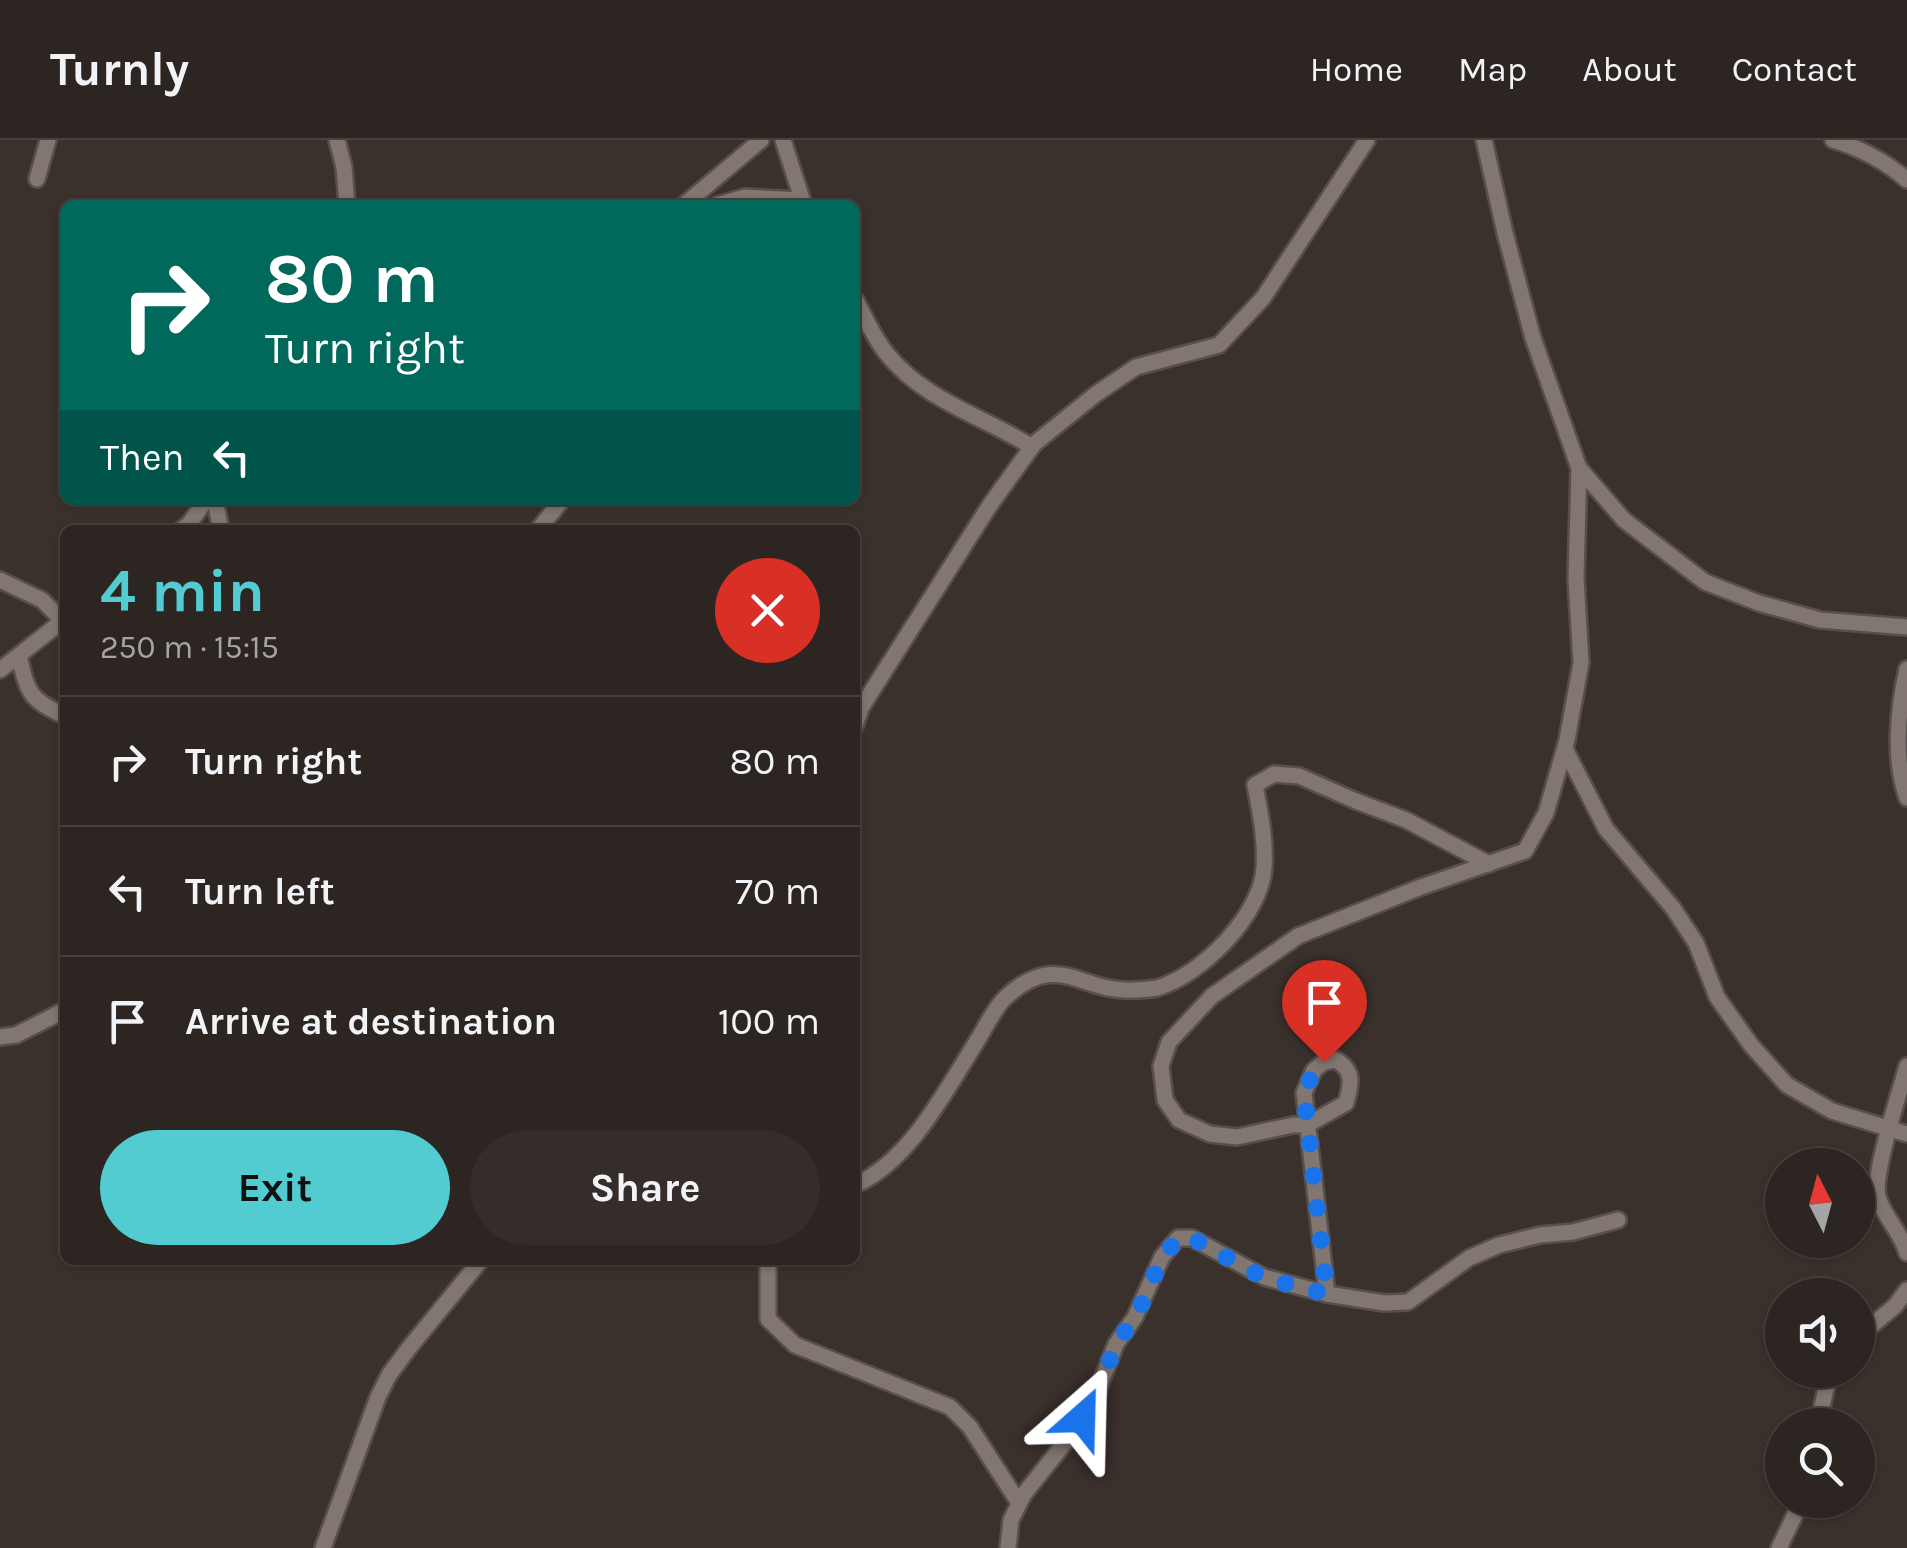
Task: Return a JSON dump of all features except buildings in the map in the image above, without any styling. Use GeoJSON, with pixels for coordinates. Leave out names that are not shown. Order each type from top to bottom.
{"type":"FeatureCollection","features":[{"type":"Feature","properties":{"kind":"street"},"geometry":{"type":"LineString","coordinates":[[37,179],[48,140]]}},
{"type":"Feature","properties":{"kind":"street"},"geometry":{"type":"LineString","coordinates":[[338,140],[347,200]]}},
{"type":"Feature","properties":{"kind":"street"},"geometry":{"type":"LineString","coordinates":[[690,200],[761,140]]}},
{"type":"Feature","properties":{"kind":"street"},"geometry":{"type":"LineString","coordinates":[[783,140],[802,200]]}},
{"type":"Feature","properties":{"kind":"street"},"geometry":{"type":"LineString","coordinates":[[860,711],[990,505],[1032,447],[1064,418],[1136,367],[1219,345],[1263,298],[1367,140]]}},
{"type":"Feature","properties":{"kind":"street"},"geometry":{"type":"LineString","coordinates":[[1327,1294],[1307,1126],[1293,1124],[1238,1136],[1210,1134],[1178,1120],[1165,1100],[1161,1066],[1169,1042],[1212,996],[1298,936],[1525,851],[1546,813],[1564,750],[1581,663],[1576,578],[1579,468],[1533,338],[1484,140]]}},
{"type":"Feature","properties":{"kind":"street"},"geometry":{"type":"LineString","coordinates":[[1833,140],[1858,147],[1907,180]]}},
{"type":"Feature","properties":{"kind":"street"},"geometry":{"type":"LineString","coordinates":[[734,200],[780,200]]}},
{"type":"Feature","properties":{"kind":"street"},"geometry":{"type":"LineString","coordinates":[[860,308],[885,351],[905,373],[942,401],[1032,447]]}},
{"type":"Feature","properties":{"kind":"street"},"geometry":{"type":"LineString","coordinates":[[1579,468],[1624,520],[1704,582],[1820,620],[1907,627]]}},
{"type":"Feature","properties":{"kind":"street"},"geometry":{"type":"LineString","coordinates":[[542,525],[558,505]]}},
{"type":"Feature","properties":{"kind":"street"},"geometry":{"type":"LineString","coordinates":[[0,580],[42,600],[60,616]]}},
{"type":"Feature","properties":{"kind":"street"},"geometry":{"type":"LineString","coordinates":[[0,670],[60,623]]}},
{"type":"Feature","properties":{"kind":"street"},"geometry":{"type":"LineString","coordinates":[[19,656],[29,692],[42,705],[60,714]]}},
{"type":"Feature","properties":{"kind":"street"},"geometry":{"type":"LineString","coordinates":[[1907,668],[1899,749],[1907,798]]}},
{"type":"Feature","properties":{"kind":"street"},"geometry":{"type":"LineString","coordinates":[[1564,750],[1606,829],[1673,908],[1696,943],[1717,997],[1751,1045],[1787,1085],[1832,1111],[1907,1134]]}},
{"type":"Feature","properties":{"kind":"street"},"geometry":{"type":"LineString","coordinates":[[860,1182],[898,1156],[930,1115],[1003,1000],[1031,978],[1059,973],[1090,984],[1130,990],[1158,988],[1188,973],[1225,943],[1254,906],[1264,871],[1263,824],[1255,785],[1274,774],[1299,776],[1406,820],[1489,864]]}},
{"type":"Feature","properties":{"kind":"street"},"geometry":{"type":"LineString","coordinates":[[0,1037],[16,1035],[60,1013]]}},
{"type":"Feature","properties":{"kind":"street"},"geometry":{"type":"LineString","coordinates":[[1907,1066],[1876,1192],[1907,1253]]}},
{"type":"Feature","properties":{"kind":"street"},"geometry":{"type":"LineString","coordinates":[[1008,1548],[1010,1520],[1019,1503],[1094,1400],[1116,1344],[1136,1317],[1162,1258],[1178,1238],[1192,1238],[1264,1278],[1327,1294],[1408,1302],[1469,1258],[1499,1245],[1618,1220]]}},
{"type":"Feature","properties":{"kind":"street"},"geometry":{"type":"LineString","coordinates":[[323,1548],[388,1374],[478,1265]]}},
{"type":"Feature","properties":{"kind":"street"},"geometry":{"type":"LineString","coordinates":[[768,1265],[768,1318],[795,1344],[950,1407],[970,1428],[1019,1503]]}},
{"type":"Feature","properties":{"kind":"street"},"geometry":{"type":"LineString","coordinates":[[1875,1323],[1907,1290]]}},
{"type":"Feature","properties":{"kind":"street"},"geometry":{"type":"LineString","coordinates":[[1779,1548],[1793,1518]]}},
{"type":"Feature","properties":{"kind":"route"},"geometry":{"type":"LineString","coordinates":[[1082,1418],[1094,1400],[1116,1344],[1136,1317],[1162,1258],[1178,1238],[1192,1238],[1264,1278],[1327,1294],[1304,1093],[1314,1070],[1324,1062]]}}]}
